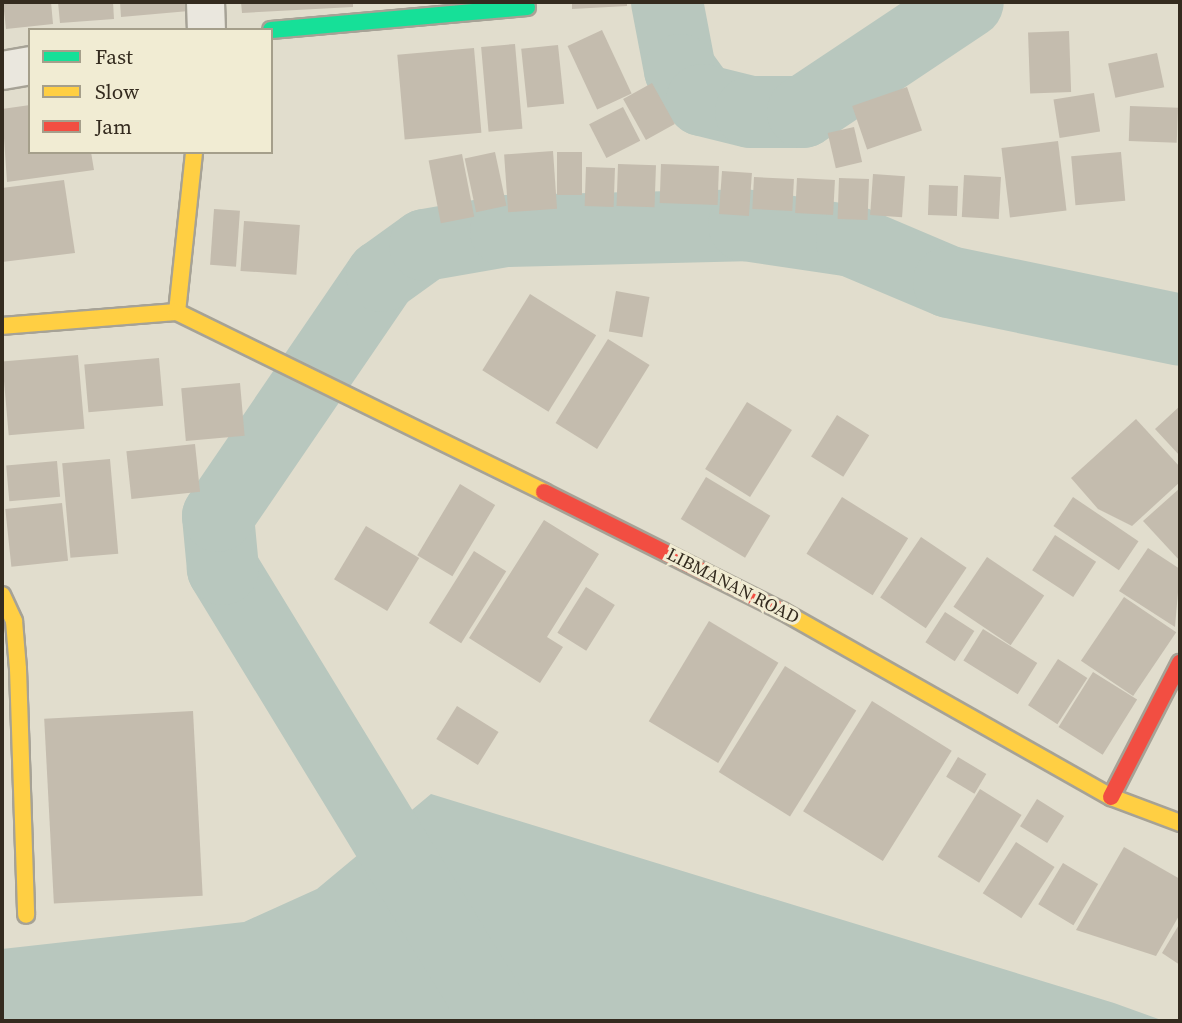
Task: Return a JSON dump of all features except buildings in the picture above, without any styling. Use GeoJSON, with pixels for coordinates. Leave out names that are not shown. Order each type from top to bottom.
{"type":"FeatureCollection","features":[{"type":"Feature","properties":{"kind":"main road"},"geometry":{"type":"LineString","coordinates":[[273,30],[527,7]]}},
{"type":"Feature","properties":{"kind":"main road"},"geometry":{"type":"LineString","coordinates":[[2,326],[177,312],[194,154]]}},
{"type":"Feature","properties":{"kind":"main road","name":"LIBMANAN ROAD"},"geometry":{"type":"LineString","coordinates":[[177,312],[392,413],[845,642],[1111,797],[1180,823]]}},
{"type":"Feature","properties":{"kind":"main road"},"geometry":{"type":"LineString","coordinates":[[2,595],[14,621],[18,669],[26,915]]}},
{"type":"Feature","properties":{"kind":"main road"},"geometry":{"type":"LineString","coordinates":[[1111,797],[1180,663]]}},
{"type":"Feature","properties":{"kind":"street"},"geometry":{"type":"LineString","coordinates":[[205,2],[206,28]]}},
{"type":"Feature","properties":{"kind":"street"},"geometry":{"type":"LineString","coordinates":[[2,70],[28,65]]}},
{"type":"Feature","properties":{"kind":"shaded area"},"geometry":{"type":"Polygon","coordinates":[[[431,794],[1114,1003],[1164,1021],[2,1021],[2,949],[244,922],[317,889],[431,794]]]}},
{"type":"Feature","properties":{"kind":"waterway"},"geometry":{"type":"LineString","coordinates":[[667,2],[680,70],[702,100],[751,112],[803,112],[968,2]]}},
{"type":"Feature","properties":{"kind":"waterway"},"geometry":{"type":"LineString","coordinates":[[499,1021],[223,569],[218,516],[382,276],[425,245],[506,231],[744,225],[852,241],[949,282],[1180,330]]}},
{"type":"Feature","properties":{"kind":"traffic: fast"},"geometry":{"type":"LineString","coordinates":[[273,30],[527,7]]}},
{"type":"Feature","properties":{"kind":"traffic: slow"},"geometry":{"type":"LineString","coordinates":[[177,312],[194,154]]}},
{"type":"Feature","properties":{"kind":"traffic: slow"},"geometry":{"type":"LineString","coordinates":[[2,326],[177,312],[544,492]]}},
{"type":"Feature","properties":{"kind":"traffic: slow"},"geometry":{"type":"LineString","coordinates":[[2,595],[14,621],[18,669],[26,915]]}},
{"type":"Feature","properties":{"kind":"traffic: slow"},"geometry":{"type":"LineString","coordinates":[[782,611],[1111,797],[1180,823]]}},
{"type":"Feature","properties":{"kind":"traffic: jam"},"geometry":{"type":"LineString","coordinates":[[544,492],[782,611]]}},
{"type":"Feature","properties":{"kind":"traffic: jam"},"geometry":{"type":"LineString","coordinates":[[1111,797],[1180,663]]}}]}
